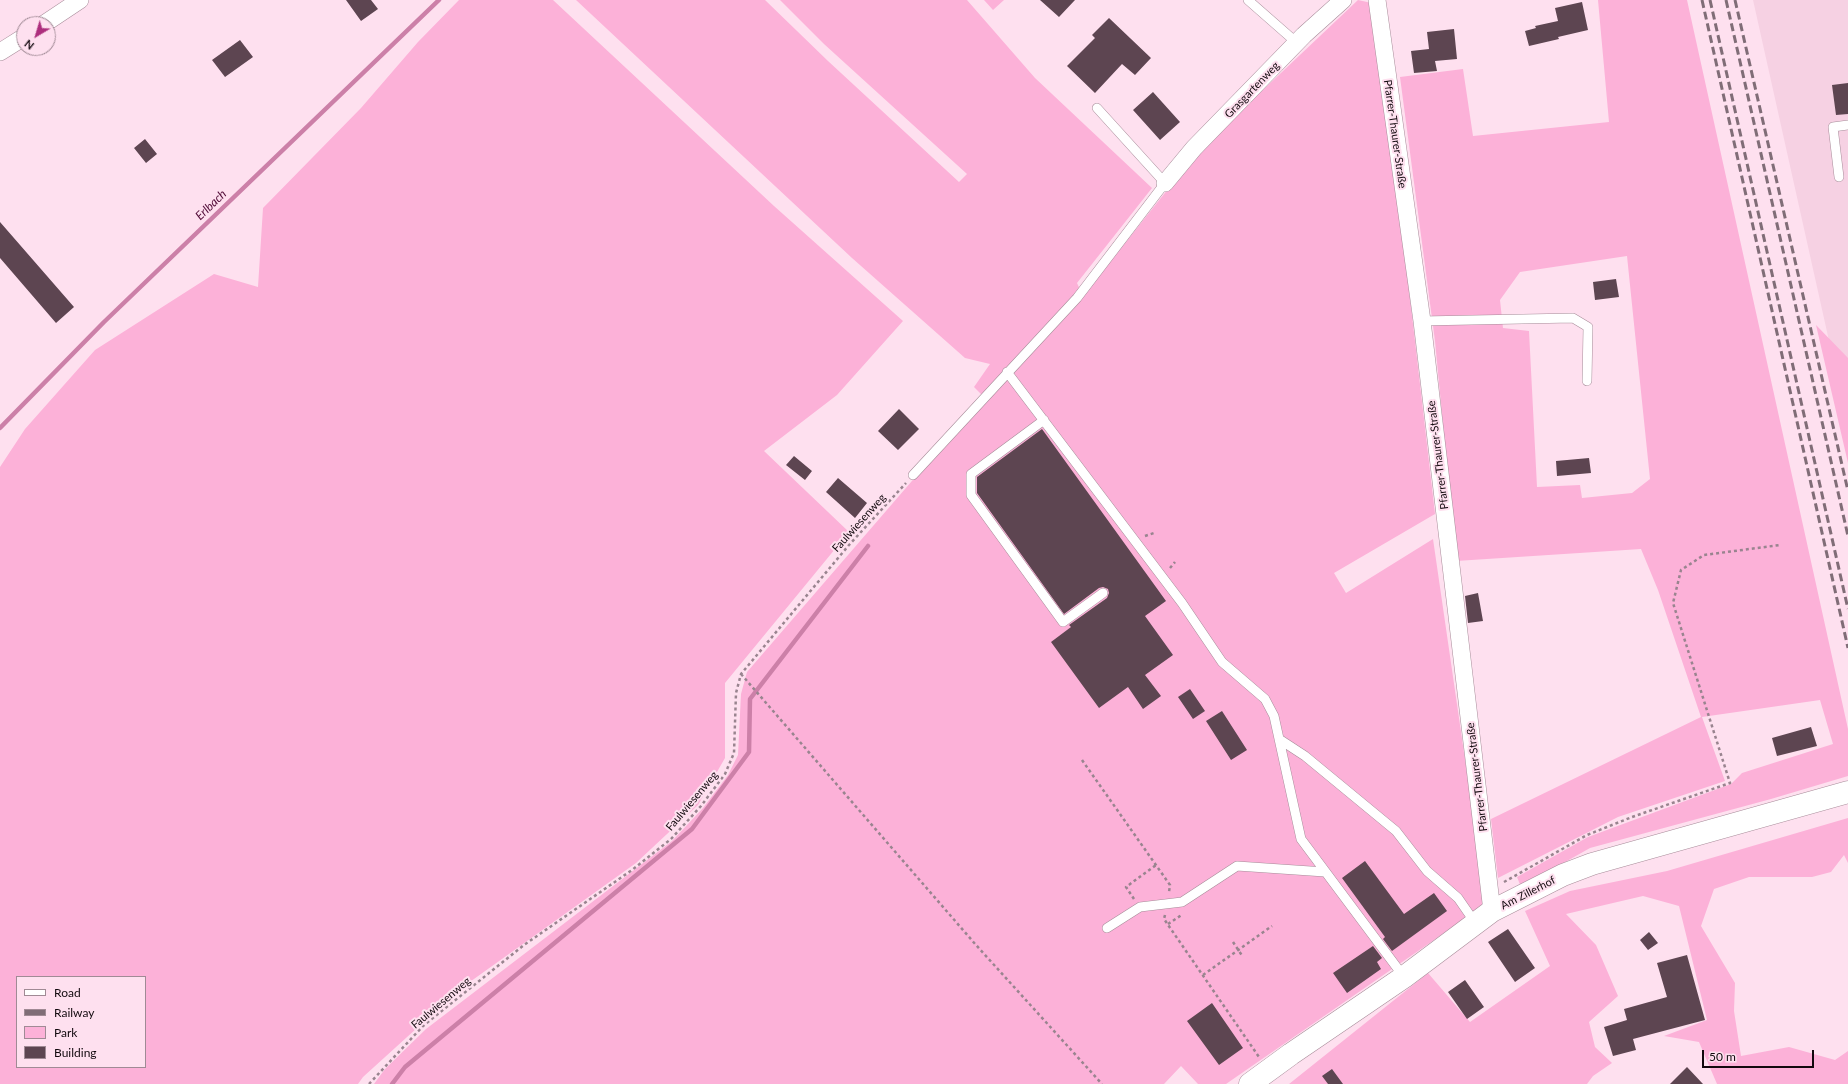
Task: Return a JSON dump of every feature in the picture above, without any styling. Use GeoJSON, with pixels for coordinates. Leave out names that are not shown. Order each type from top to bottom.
{"type":"FeatureCollection","features":[{"type":"Feature","properties":{"kind":"street"},"geometry":{"type":"LineString","coordinates":[[56,16],[80,0]]}},
{"type":"Feature","properties":{"kind":"street","name":"Grasgartenweg"},"geometry":{"type":"LineString","coordinates":[[1165,183],[1194,148],[1297,43],[1343,0]]}},
{"type":"Feature","properties":{"kind":"street","name":"Pfarrer-Thaurer-Straße"},"geometry":{"type":"LineString","coordinates":[[1377,0],[1422,322],[1490,890],[1484,918]]}},
{"type":"Feature","properties":{"kind":"street"},"geometry":{"type":"LineString","coordinates":[[0,52],[16,42]]}},
{"type":"Feature","properties":{"kind":"street","name":"Am Zillerhof"},"geometry":{"type":"LineString","coordinates":[[1250,1084],[1291,1054],[1404,977],[1484,918],[1563,875],[1592,864],[1844,793]]}},
{"type":"Feature","properties":{"kind":"lane"},"geometry":{"type":"LineString","coordinates":[[1248,0],[1297,43]]}},
{"type":"Feature","properties":{"kind":"lane"},"geometry":{"type":"LineString","coordinates":[[913,475],[1077,298],[1165,183],[1097,108]]}},
{"type":"Feature","properties":{"kind":"lane"},"geometry":{"type":"LineString","coordinates":[[1839,177],[1833,127],[1848,124]]}},
{"type":"Feature","properties":{"kind":"lane"},"geometry":{"type":"LineString","coordinates":[[1422,322],[1574,318],[1588,327],[1587,381]]}},
{"type":"Feature","properties":{"kind":"lane"},"geometry":{"type":"LineString","coordinates":[[1007,372],[1182,603],[1222,662],[1265,699],[1274,716],[1301,839],[1404,977]]}},
{"type":"Feature","properties":{"kind":"lane"},"geometry":{"type":"LineString","coordinates":[[1044,420],[971,474],[971,495],[1063,622],[1102,593]]}},
{"type":"Feature","properties":{"kind":"lane"},"geometry":{"type":"LineString","coordinates":[[1279,739],[1305,756],[1396,831],[1427,870],[1458,898],[1484,918]]}},
{"type":"Feature","properties":{"kind":"lane"},"geometry":{"type":"LineString","coordinates":[[1108,928],[1140,907],[1182,902],[1237,866],[1325,872]]}},
{"type":"Feature","properties":{"kind":"path","name":"Faulwiesenweg"},"geometry":{"type":"LineString","coordinates":[[369,1084],[423,1026],[524,945],[632,870],[671,839],[701,806],[725,774],[734,753],[736,693],[741,674],[849,545],[913,475]]}},
{"type":"Feature","properties":{"kind":"path"},"geometry":{"type":"LineString","coordinates":[[1490,890],[1587,836],[1632,817],[1730,783],[1673,603],[1680,570],[1704,555],[1780,545]]}},
{"type":"Feature","properties":{"kind":"path"},"geometry":{"type":"LineString","coordinates":[[741,674],[976,945],[1102,1084]]}},
{"type":"Feature","properties":{"kind":"path"},"geometry":{"type":"LineString","coordinates":[[1140,907],[1126,887],[1156,865]]}},
{"type":"Feature","properties":{"kind":"path"},"geometry":{"type":"LineString","coordinates":[[1203,974],[1272,926]]}},
{"type":"Feature","properties":{"kind":"path"},"geometry":{"type":"LineString","coordinates":[[1233,942],[1243,957]]}},
{"type":"Feature","properties":{"kind":"shaded area"},"geometry":{"type":"Polygon","coordinates":[[[1753,0],[1848,0],[1848,426],[1753,0]]]}},
{"type":"Feature","properties":{"kind":"green space"},"geometry":{"type":"Polygon","coordinates":[[[459,0],[553,0],[774,206],[903,321],[837,395],[764,451],[849,532],[725,683],[725,758],[698,805],[636,863],[460,989],[363,1077],[358,1084],[0,1084],[0,467],[25,429],[95,350],[214,274],[258,287],[263,208],[361,108],[418,42],[459,0]]]}},
{"type":"Feature","properties":{"kind":"green space"},"geometry":{"type":"Polygon","coordinates":[[[576,0],[765,0],[828,61],[959,182],[967,174],[824,44],[780,0],[967,0],[1035,78],[1152,188],[1077,283],[1083,296],[1168,189],[1225,126],[1358,0],[1376,4],[1435,514],[1334,573],[1346,593],[1433,539],[1486,904],[1226,1084],[1198,1084],[1181,1066],[1164,1084],[374,1084],[385,1069],[426,1029],[672,841],[703,808],[728,775],[738,755],[741,694],[747,672],[924,467],[986,399],[974,387],[990,364],[965,358],[852,258],[576,0]]]}},
{"type":"Feature","properties":{"kind":"green space"},"geometry":{"type":"Polygon","coordinates":[[[984,0],[1004,0],[993,10],[984,0]]]}},
{"type":"Feature","properties":{"kind":"green space"},"geometry":{"type":"Polygon","coordinates":[[[1598,0],[1687,0],[1848,729],[1848,776],[1771,799],[1590,848],[1521,887],[1517,877],[1588,837],[1731,784],[1742,773],[1833,744],[1820,700],[1702,717],[1725,781],[1618,817],[1498,878],[1491,819],[1701,717],[1658,590],[1641,549],[1456,561],[1435,341],[1400,77],[1463,69],[1473,136],[1609,122],[1598,0]],[[1627,256],[1520,272],[1500,300],[1503,328],[1529,331],[1537,487],[1580,485],[1582,498],[1632,493],[1650,479],[1627,256]]]}},
{"type":"Feature","properties":{"kind":"green space"},"geometry":{"type":"Polygon","coordinates":[[[1816,325],[1848,358],[1848,463],[1816,325]]]}},
{"type":"Feature","properties":{"kind":"green space"},"geometry":{"type":"Polygon","coordinates":[[[1848,818],[1848,863],[1844,855],[1831,872],[1812,877],[1749,877],[1714,889],[1701,926],[1735,983],[1734,1011],[1741,1056],[1789,1047],[1835,1060],[1848,1051],[1848,1084],[1717,1084],[1699,1042],[1664,1036],[1707,1020],[1679,906],[1643,896],[1566,914],[1596,945],[1618,996],[1589,1022],[1595,1047],[1612,1063],[1593,1076],[1587,1084],[1289,1084],[1428,973],[1470,1022],[1550,966],[1525,911],[1570,891],[1667,871],[1848,818]]]}},
{"type":"Feature","properties":{"kind":"building"},"geometry":{"type":"Polygon","coordinates":[[[346,0],[371,0],[378,9],[361,21],[346,0]]]}},
{"type":"Feature","properties":{"kind":"building"},"geometry":{"type":"Polygon","coordinates":[[[1040,0],[1075,0],[1059,17],[1040,0]]]}},
{"type":"Feature","properties":{"kind":"building"},"geometry":{"type":"Polygon","coordinates":[[[1582,2],[1588,30],[1529,46],[1525,31],[1536,28],[1535,26],[1558,21],[1555,8],[1582,2]]]}},
{"type":"Feature","properties":{"kind":"building"},"geometry":{"type":"Polygon","coordinates":[[[1109,18],[1151,58],[1135,75],[1122,64],[1095,93],[1067,66],[1095,38],[1092,35],[1109,18]]]}},
{"type":"Feature","properties":{"kind":"building"},"geometry":{"type":"Polygon","coordinates":[[[1454,29],[1457,59],[1435,61],[1437,71],[1414,73],[1411,51],[1429,49],[1427,32],[1454,29]]]}},
{"type":"Feature","properties":{"kind":"building"},"geometry":{"type":"Polygon","coordinates":[[[240,40],[253,57],[225,77],[212,60],[240,40]]]}},
{"type":"Feature","properties":{"kind":"building"},"geometry":{"type":"Polygon","coordinates":[[[1848,83],[1848,114],[1836,115],[1832,85],[1848,83]]]}},
{"type":"Feature","properties":{"kind":"building"},"geometry":{"type":"Polygon","coordinates":[[[1153,92],[1180,122],[1160,140],[1133,110],[1153,92]]]}},
{"type":"Feature","properties":{"kind":"building"},"geometry":{"type":"Polygon","coordinates":[[[145,139],[157,154],[146,163],[134,148],[145,139]]]}},
{"type":"Feature","properties":{"kind":"building"},"geometry":{"type":"Polygon","coordinates":[[[0,222],[74,307],[56,323],[0,258],[0,222]]]}},
{"type":"Feature","properties":{"kind":"building"},"geometry":{"type":"Polygon","coordinates":[[[1616,279],[1619,297],[1595,300],[1593,282],[1616,279]]]}},
{"type":"Feature","properties":{"kind":"building"},"geometry":{"type":"Polygon","coordinates":[[[899,409],[919,429],[898,450],[878,431],[899,409]]]}},
{"type":"Feature","properties":{"kind":"building"},"geometry":{"type":"Polygon","coordinates":[[[1042,429],[1166,601],[1145,616],[1173,655],[1145,675],[1161,696],[1143,709],[1128,687],[1099,708],[1051,642],[1071,627],[1069,625],[1107,598],[1109,593],[1108,589],[1103,587],[1099,588],[1064,614],[977,493],[977,477],[1042,429]]]}},
{"type":"Feature","properties":{"kind":"building"},"geometry":{"type":"Polygon","coordinates":[[[794,456],[812,471],[805,480],[786,465],[794,456]]]}},
{"type":"Feature","properties":{"kind":"building"},"geometry":{"type":"Polygon","coordinates":[[[1589,458],[1591,473],[1557,476],[1556,461],[1589,458]]]}},
{"type":"Feature","properties":{"kind":"building"},"geometry":{"type":"Polygon","coordinates":[[[838,478],[867,503],[855,518],[826,492],[838,478]]]}},
{"type":"Feature","properties":{"kind":"building"},"geometry":{"type":"Polygon","coordinates":[[[1478,593],[1483,621],[1468,623],[1465,596],[1478,593]]]}},
{"type":"Feature","properties":{"kind":"building"},"geometry":{"type":"Polygon","coordinates":[[[1190,689],[1205,711],[1193,719],[1178,697],[1190,689]]]}},
{"type":"Feature","properties":{"kind":"building"},"geometry":{"type":"Polygon","coordinates":[[[1222,711],[1247,750],[1231,760],[1206,721],[1222,711]]]}},
{"type":"Feature","properties":{"kind":"building"},"geometry":{"type":"Polygon","coordinates":[[[1811,727],[1817,746],[1777,756],[1772,738],[1811,727]]]}},
{"type":"Feature","properties":{"kind":"building"},"geometry":{"type":"Polygon","coordinates":[[[1365,861],[1404,914],[1434,893],[1447,911],[1392,951],[1383,939],[1385,937],[1342,878],[1365,861]]]}},
{"type":"Feature","properties":{"kind":"building"},"geometry":{"type":"Polygon","coordinates":[[[1508,929],[1535,968],[1515,982],[1488,942],[1508,929]]]}},
{"type":"Feature","properties":{"kind":"building"},"geometry":{"type":"Polygon","coordinates":[[[1649,932],[1658,943],[1648,950],[1640,940],[1649,932]]]}},
{"type":"Feature","properties":{"kind":"building"},"geometry":{"type":"Polygon","coordinates":[[[1373,946],[1382,958],[1377,962],[1381,969],[1347,993],[1333,973],[1373,946]]]}},
{"type":"Feature","properties":{"kind":"building"},"geometry":{"type":"Polygon","coordinates":[[[1687,955],[1705,1020],[1633,1039],[1636,1050],[1613,1056],[1604,1027],[1627,1020],[1624,1009],[1667,997],[1657,963],[1687,955]]]}},
{"type":"Feature","properties":{"kind":"building"},"geometry":{"type":"Polygon","coordinates":[[[1465,980],[1484,1007],[1467,1019],[1448,992],[1465,980]]]}},
{"type":"Feature","properties":{"kind":"building"},"geometry":{"type":"Polygon","coordinates":[[[1212,1003],[1243,1048],[1219,1065],[1187,1021],[1212,1003]]]}},
{"type":"Feature","properties":{"kind":"building"},"geometry":{"type":"Polygon","coordinates":[[[1687,1067],[1703,1084],[1670,1084],[1687,1067]]]}},
{"type":"Feature","properties":{"kind":"building"},"geometry":{"type":"Polygon","coordinates":[[[1332,1069],[1343,1084],[1328,1084],[1322,1076],[1332,1069]]]}},
{"type":"Feature","properties":{"kind":"waterway","name":"Erlbach"},"geometry":{"type":"LineString","coordinates":[[0,428],[104,322],[439,0]]}},
{"type":"Feature","properties":{"kind":"waterway"},"geometry":{"type":"LineString","coordinates":[[392,1084],[405,1067],[692,829],[749,752],[750,699],[868,546]]}},
{"type":"Feature","properties":{"kind":"railway"},"geometry":{"type":"LineString","coordinates":[[1702,0],[1848,648]]}},
{"type":"Feature","properties":{"kind":"railway"},"geometry":{"type":"LineString","coordinates":[[1710,0],[1848,609]]}},
{"type":"Feature","properties":{"kind":"railway"},"geometry":{"type":"LineString","coordinates":[[1726,0],[1848,536]]}},
{"type":"Feature","properties":{"kind":"railway"},"geometry":{"type":"LineString","coordinates":[[1735,0],[1848,491]]}}]}
